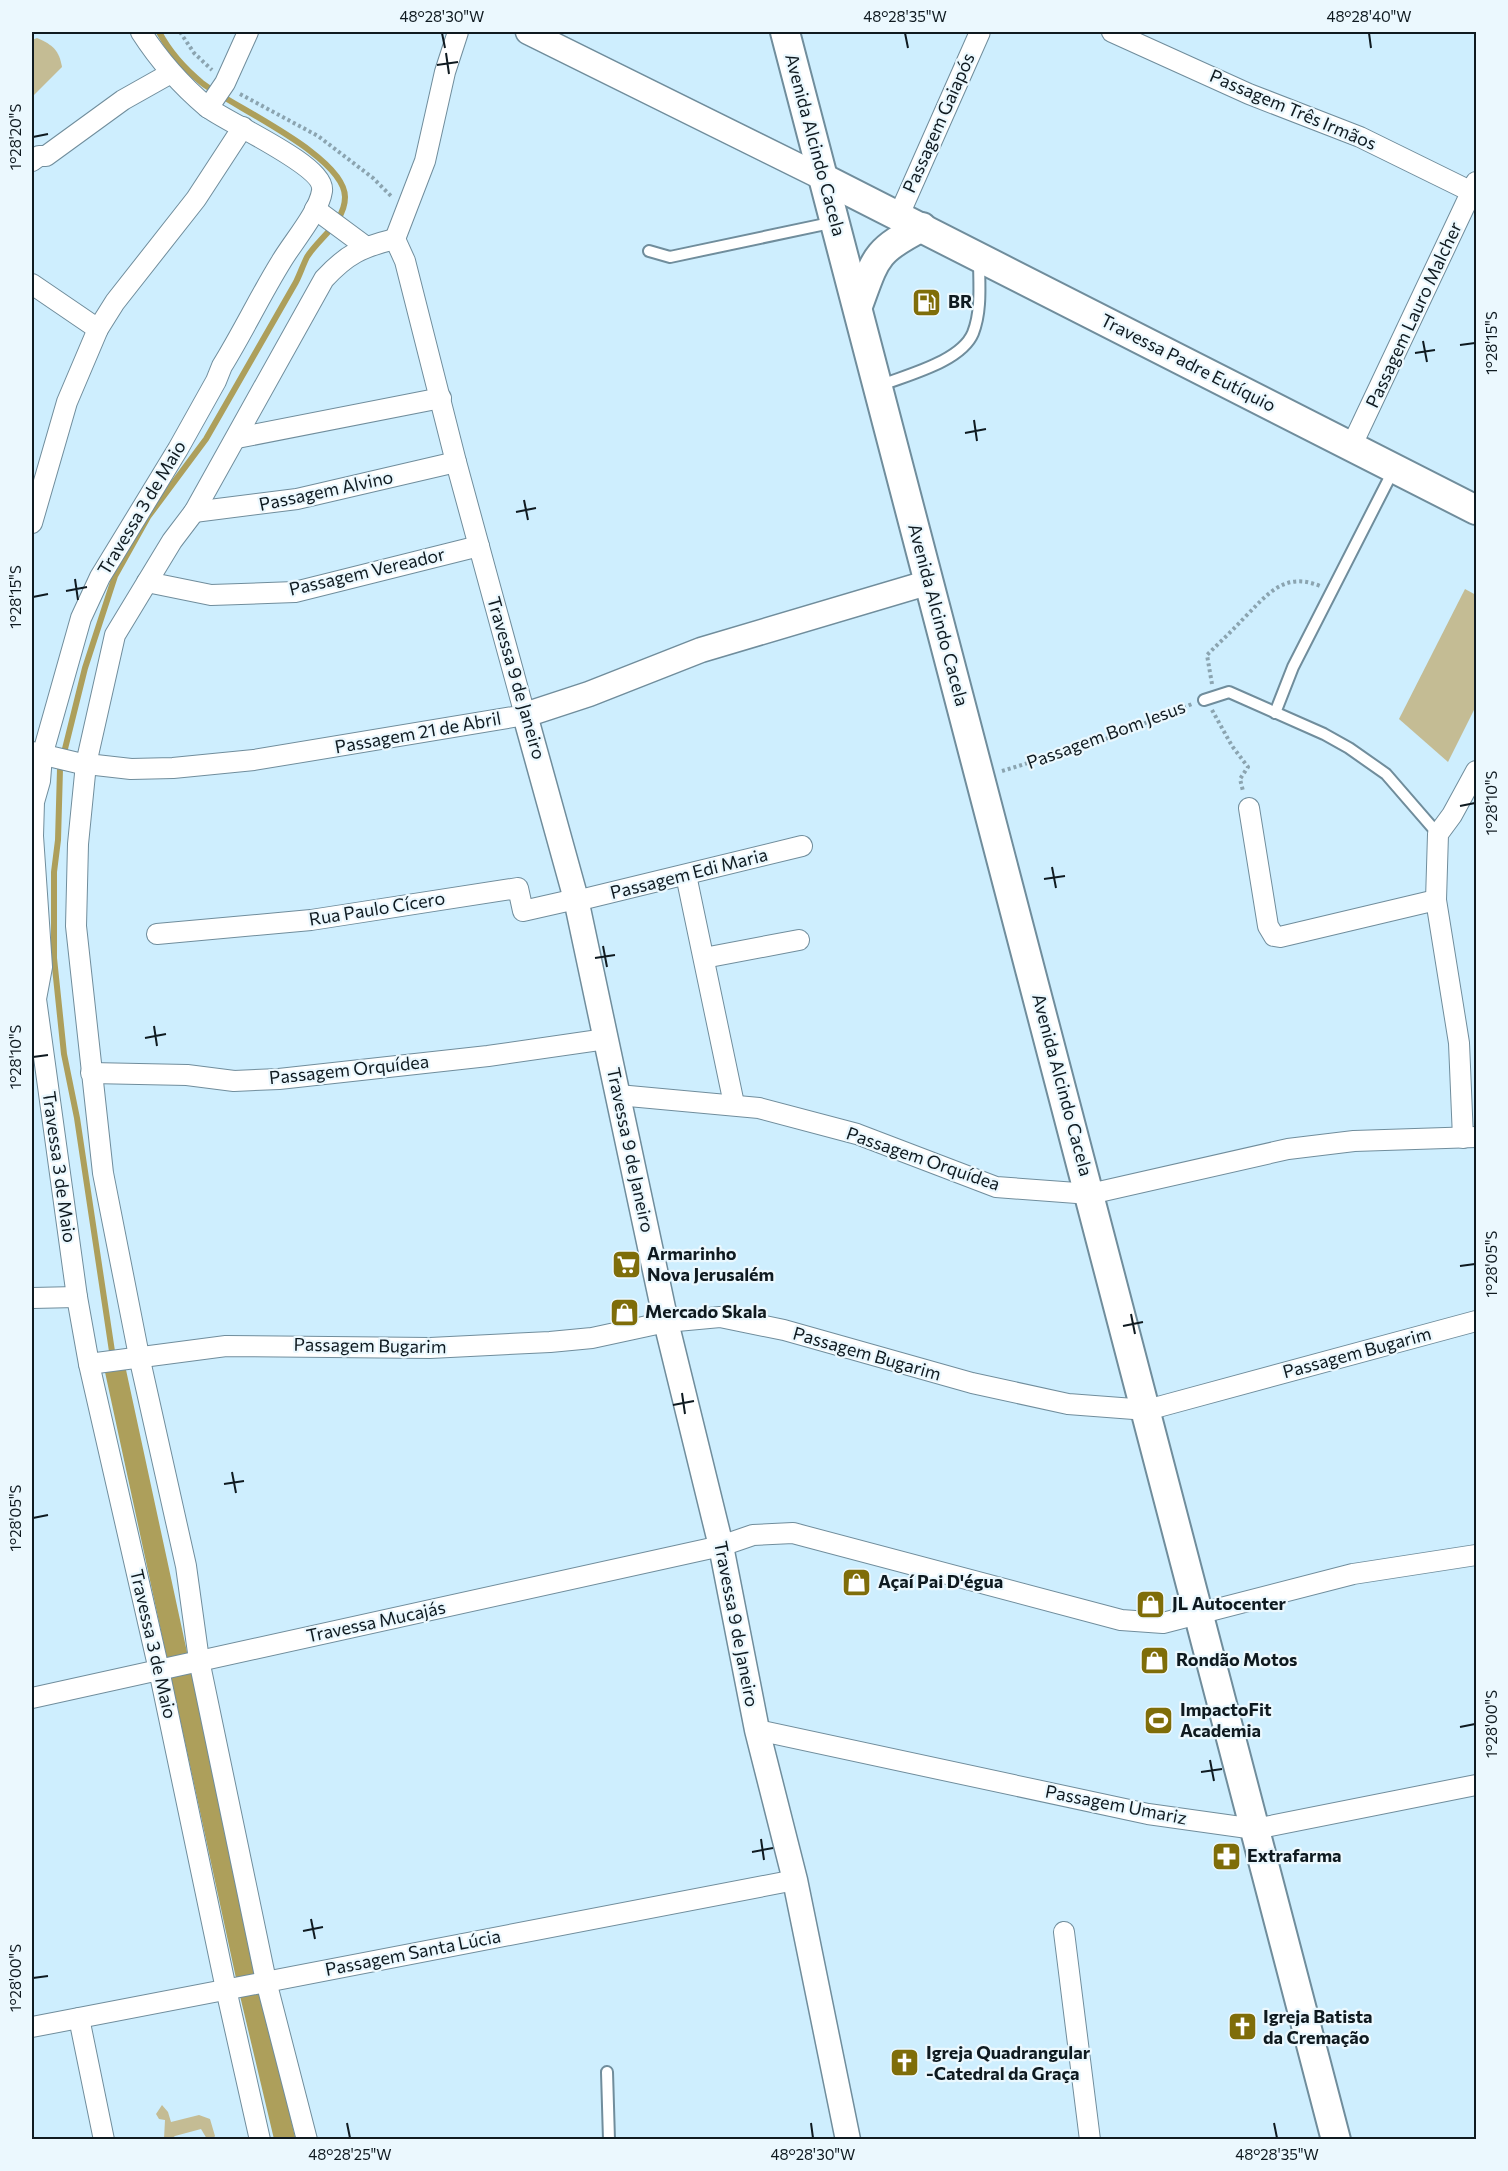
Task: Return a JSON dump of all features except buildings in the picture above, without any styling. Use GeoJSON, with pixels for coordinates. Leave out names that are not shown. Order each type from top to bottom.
{"type":"FeatureCollection","features":[{"type":"Feature","properties":{"kind":"main road","name":"Avenida Alcindo Cacela"},"geometry":{"type":"LineString","coordinates":[[785,32],[1336,2139]]}},
{"type":"Feature","properties":{"kind":"main road","name":"Travessa Padre Eutíquio"},"geometry":{"type":"LineString","coordinates":[[824,178],[1476,510]]}},
{"type":"Feature","properties":{"kind":"main road"},"geometry":{"type":"LineString","coordinates":[[858,306],[872,266],[910,221]]}},
{"type":"Feature","properties":{"kind":"street"},"geometry":{"type":"LineString","coordinates":[[141,32],[156,56],[171,73],[210,105],[314,173],[322,183],[321,213],[364,245]]}},
{"type":"Feature","properties":{"kind":"street"},"geometry":{"type":"LineString","coordinates":[[210,105],[225,84],[248,32]]}},
{"type":"Feature","properties":{"kind":"street"},"geometry":{"type":"LineString","coordinates":[[307,2139],[264,1981],[200,1660],[186,1566],[132,1357],[103,1173],[76,926],[82,763],[115,635],[194,512],[324,279],[341,260],[364,245],[394,239],[425,161],[458,32]]}},
{"type":"Feature","properties":{"kind":"street"},"geometry":{"type":"LineString","coordinates":[[528,32],[824,178]]}},
{"type":"Feature","properties":{"kind":"street","name":"Passagem Gaiapós"},"geometry":{"type":"LineString","coordinates":[[910,221],[980,32]]}},
{"type":"Feature","properties":{"kind":"street","name":"Passagem Três Irmãos"},"geometry":{"type":"LineString","coordinates":[[1112,32],[1249,94],[1360,137],[1472,200]]}},
{"type":"Feature","properties":{"kind":"street"},"geometry":{"type":"LineString","coordinates":[[32,161],[39,156],[46,156],[123,100],[171,73]]}},
{"type":"Feature","properties":{"kind":"street"},"geometry":{"type":"LineString","coordinates":[[32,516],[67,402],[98,329],[144,264],[203,190],[243,127]]}},
{"type":"Feature","properties":{"kind":"street","name":"Passagem Lauro Malcher"},"geometry":{"type":"LineString","coordinates":[[1352,447],[1472,200]]}},
{"type":"Feature","properties":{"kind":"street","name":"Travessa 3 de Maio"},"geometry":{"type":"LineString","coordinates":[[260,2139],[77,1298],[34,1000],[42,967],[33,836],[34,802],[40,782],[41,754],[81,618],[100,577],[178,449],[280,263],[321,213]]}},
{"type":"Feature","properties":{"kind":"street","name":"Travessa 9 de Janeiro"},"geometry":{"type":"LineString","coordinates":[[394,239],[405,261],[456,462],[576,900],[666,1322],[722,1546],[757,1730],[795,1880],[848,2139]]}},
{"type":"Feature","properties":{"kind":"street"},"geometry":{"type":"LineString","coordinates":[[32,284],[98,329]]}},
{"type":"Feature","properties":{"kind":"street"},"geometry":{"type":"LineString","coordinates":[[237,438],[441,398]]}},
{"type":"Feature","properties":{"kind":"street","name":"Passagem Alvino"},"geometry":{"type":"LineString","coordinates":[[194,512],[297,499],[456,462]]}},
{"type":"Feature","properties":{"kind":"street","name":"Passagem Vereador"},"geometry":{"type":"LineString","coordinates":[[147,582],[211,595],[295,592],[479,546]]}},
{"type":"Feature","properties":{"kind":"street","name":"Passagem 21 de Abril"},"geometry":{"type":"LineString","coordinates":[[41,754],[131,770],[254,760],[525,715],[589,694],[701,650],[930,582]]}},
{"type":"Feature","properties":{"kind":"street"},"geometry":{"type":"LineString","coordinates":[[1470,1137],[1459,1043],[1436,900],[1438,834],[1452,815],[1476,771]]}},
{"type":"Feature","properties":{"kind":"street"},"geometry":{"type":"LineString","coordinates":[[1249,808],[1268,926],[1274,936],[1280,937],[1436,900]]}},
{"type":"Feature","properties":{"kind":"street","name":"Passagem Edi Maria"},"geometry":{"type":"LineString","coordinates":[[576,900],[802,846]]}},
{"type":"Feature","properties":{"kind":"street"},"geometry":{"type":"LineString","coordinates":[[686,875],[734,1104]]}},
{"type":"Feature","properties":{"kind":"street","name":"Rua Paulo Cícero"},"geometry":{"type":"LineString","coordinates":[[157,934],[311,920],[518,888],[523,912],[576,900]]}},
{"type":"Feature","properties":{"kind":"street"},"geometry":{"type":"LineString","coordinates":[[704,958],[799,940]]}},
{"type":"Feature","properties":{"kind":"street","name":"Passagem Orquídea"},"geometry":{"type":"LineString","coordinates":[[91,1073],[187,1075],[234,1082],[489,1056],[606,1039]]}},
{"type":"Feature","properties":{"kind":"street","name":"Passagem Orquídea"},"geometry":{"type":"LineString","coordinates":[[618,1095],[734,1104],[857,1134],[996,1187],[1090,1194],[1288,1149],[1354,1141],[1470,1137]]}},
{"type":"Feature","properties":{"kind":"street"},"geometry":{"type":"LineString","coordinates":[[32,1298],[77,1298]]}},
{"type":"Feature","properties":{"kind":"street","name":"Passagem Bugarim"},"geometry":{"type":"LineString","coordinates":[[92,1364],[226,1346],[493,1346],[592,1338],[666,1322],[720,1317],[784,1330],[972,1383],[1068,1404],[1147,1410],[1476,1321]]}},
{"type":"Feature","properties":{"kind":"street","name":"Travessa Mucajás"},"geometry":{"type":"LineString","coordinates":[[32,1698],[722,1546],[753,1535],[792,1533],[1121,1620],[1163,1623],[1353,1574],[1476,1555]]}},
{"type":"Feature","properties":{"kind":"street","name":"Passagem Umariz"},"geometry":{"type":"LineString","coordinates":[[757,1730],[1148,1814],[1255,1829],[1476,1785]]}},
{"type":"Feature","properties":{"kind":"street","name":"Passagem Santa Lúcia"},"geometry":{"type":"LineString","coordinates":[[32,2027],[795,1880]]}},
{"type":"Feature","properties":{"kind":"street"},"geometry":{"type":"LineString","coordinates":[[1064,1932],[1090,2139]]}},
{"type":"Feature","properties":{"kind":"street"},"geometry":{"type":"LineString","coordinates":[[79,2018],[104,2139]]}},
{"type":"Feature","properties":{"kind":"lane"},"geometry":{"type":"LineString","coordinates":[[649,251],[670,257],[835,222]]}},
{"type":"Feature","properties":{"kind":"lane"},"geometry":{"type":"LineString","coordinates":[[879,386],[953,356],[973,334],[978,310],[979,256]]}},
{"type":"Feature","properties":{"kind":"lane"},"geometry":{"type":"LineString","coordinates":[[1275,713],[1293,667],[1394,469]]}},
{"type":"Feature","properties":{"kind":"lane"},"geometry":{"type":"LineString","coordinates":[[1209,698],[1229,692],[1333,738],[1386,774],[1438,834]]}},
{"type":"Feature","properties":{"kind":"lane"},"geometry":{"type":"LineString","coordinates":[[607,2072],[609,2139]]}},
{"type":"Feature","properties":{"kind":"path"},"geometry":{"type":"LineString","coordinates":[[180,32],[194,53],[225,84],[253,103],[318,136],[373,178],[406,212]]}},
{"type":"Feature","properties":{"kind":"path"},"geometry":{"type":"LineString","coordinates":[[1209,698],[1207,655],[1261,600],[1276,587],[1297,581],[1307,581],[1331,592]]}},
{"type":"Feature","properties":{"kind":"path","name":"Passagem Bom Jesus"},"geometry":{"type":"LineString","coordinates":[[981,777],[1103,740],[1209,698],[1232,746],[1248,767],[1240,779],[1249,808]]}},
{"type":"Feature","properties":{"kind":"shaded area"},"geometry":{"type":"Polygon","coordinates":[[[37,38],[54,49],[62,67],[32,97],[32,40],[37,38]]]}},
{"type":"Feature","properties":{"kind":"shaded area"},"geometry":{"type":"Polygon","coordinates":[[[1465,589],[1476,595],[1476,706],[1448,762],[1399,719],[1465,589]]]}},
{"type":"Feature","properties":{"kind":"shaded area"},"geometry":{"type":"Polygon","coordinates":[[[162,2105],[168,2112],[171,2122],[199,2115],[210,2119],[215,2136],[213,2139],[207,2139],[201,2129],[171,2139],[164,2139],[165,2120],[159,2119],[156,2114],[162,2105]]]}},
{"type":"Feature","properties":{"kind":"waterway"},"geometry":{"type":"LineString","coordinates":[[113,1358],[77,1118],[64,1054],[54,958],[54,872],[58,840],[60,769],[85,668],[115,576],[148,517],[206,439],[296,282],[307,257],[341,214],[345,197],[340,181],[327,165],[308,149],[202,83],[178,59],[159,32]]}},
{"type":"Feature","properties":{"kind":"waterway"},"geometry":{"type":"LineString","coordinates":[[114,1364],[248,1984],[285,2140]]}},
{"type":"Feature","properties":{"kind":"place","name":"BR"},"geometry":{"type":"Point","coordinates":[927,302]}},
{"type":"Feature","properties":{"kind":"place","name":"Armarinho Nova Jerusalém"},"geometry":{"type":"Point","coordinates":[626,1264]}},
{"type":"Feature","properties":{"kind":"place","name":"Mercado Skala"},"geometry":{"type":"Point","coordinates":[624,1312]}},
{"type":"Feature","properties":{"kind":"place","name":"Açaí Pai D'égua"},"geometry":{"type":"Point","coordinates":[857,1582]}},
{"type":"Feature","properties":{"kind":"place","name":"JL Autocenter"},"geometry":{"type":"Point","coordinates":[1151,1604]}},
{"type":"Feature","properties":{"kind":"place","name":"Rondão Motos"},"geometry":{"type":"Point","coordinates":[1155,1660]}},
{"type":"Feature","properties":{"kind":"place","name":"ImpactoFit Academia"},"geometry":{"type":"Point","coordinates":[1159,1720]}},
{"type":"Feature","properties":{"kind":"place","name":"Extrafarma"},"geometry":{"type":"Point","coordinates":[1226,1856]}},
{"type":"Feature","properties":{"kind":"place","name":"Igreja Batista da Cremação"},"geometry":{"type":"Point","coordinates":[1242,2027]}},
{"type":"Feature","properties":{"kind":"place","name":"Igreja Quadrangular -Catedral da Graça"},"geometry":{"type":"Point","coordinates":[905,2063]}}]}
